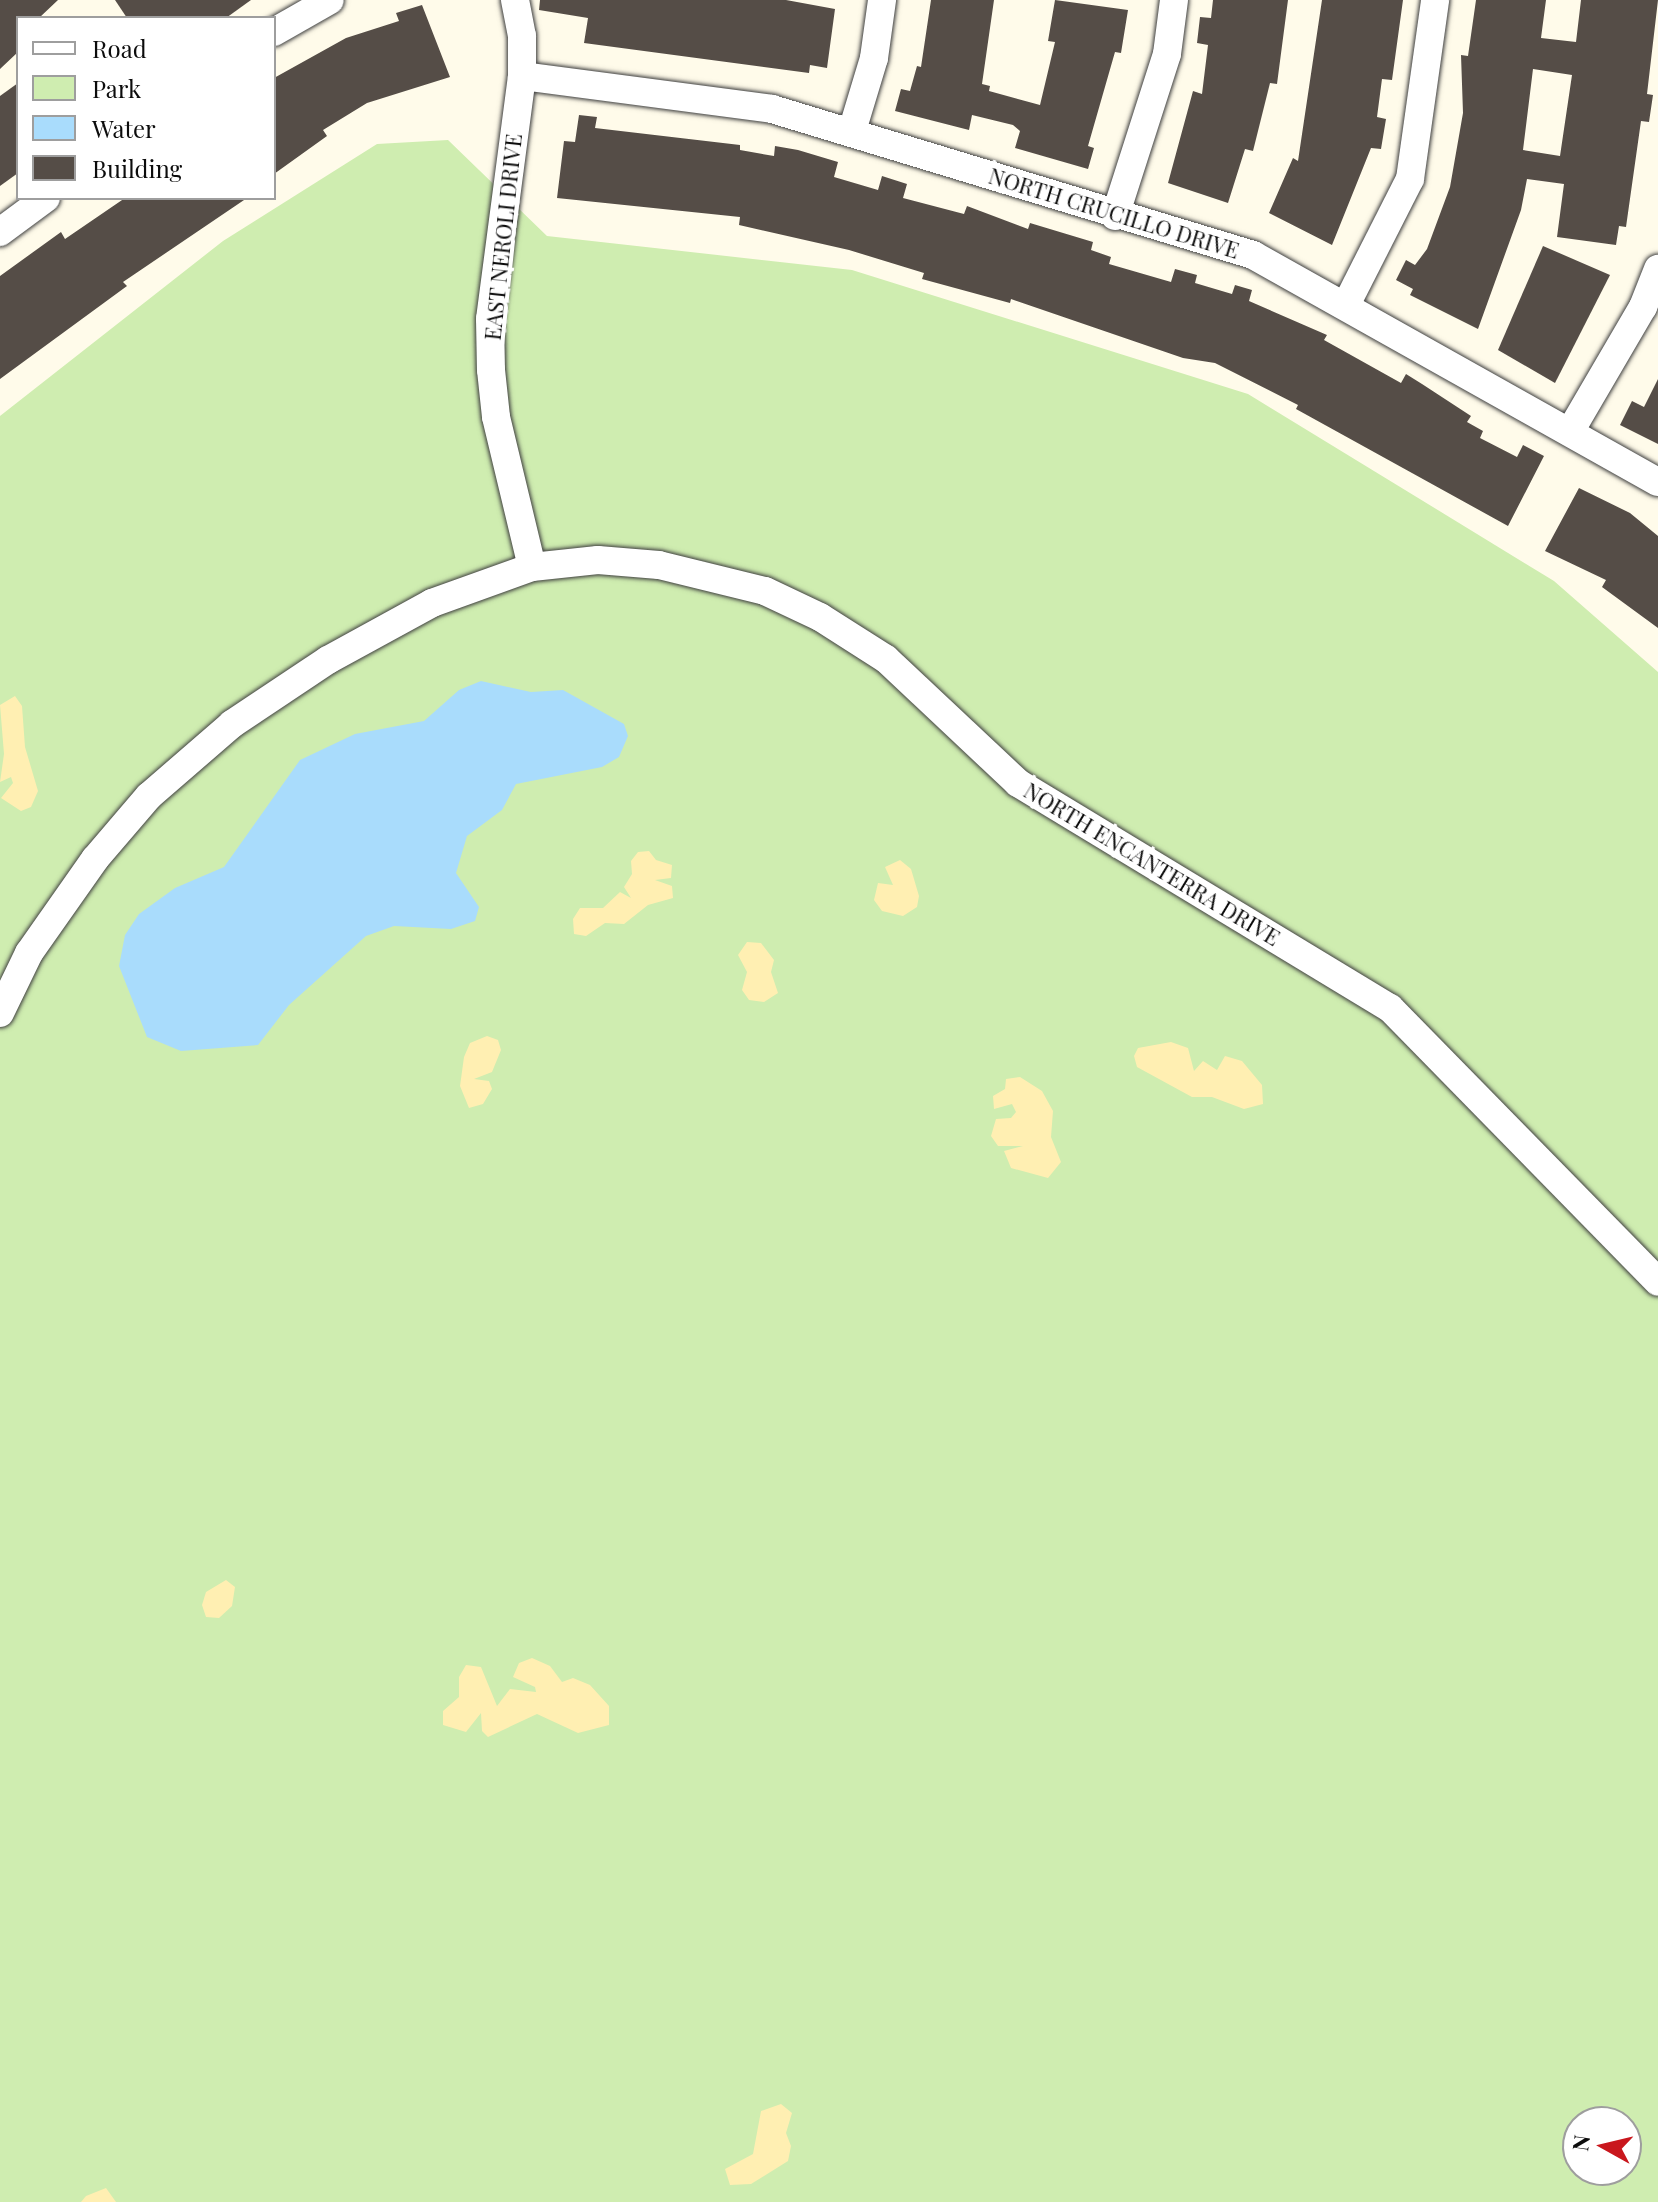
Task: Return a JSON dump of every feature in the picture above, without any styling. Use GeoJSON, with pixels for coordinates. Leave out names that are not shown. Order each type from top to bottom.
{"type":"FeatureCollection","features":[{"type":"Feature","properties":{"kind":"street"},"geometry":{"type":"LineString","coordinates":[[276,31],[330,0]]}},
{"type":"Feature","properties":{"kind":"street","name":"EAST NEROLI DRIVE"},"geometry":{"type":"LineString","coordinates":[[515,0],[522,36],[522,76],[490,319],[491,370],[532,567]]}},
{"type":"Feature","properties":{"kind":"street"},"geometry":{"type":"LineString","coordinates":[[852,131],[874,58],[882,0]]}},
{"type":"Feature","properties":{"kind":"street"},"geometry":{"type":"LineString","coordinates":[[1115,216],[1167,54],[1174,0]]}},
{"type":"Feature","properties":{"kind":"street"},"geometry":{"type":"LineString","coordinates":[[1347,303],[1410,179],[1435,0]]}},
{"type":"Feature","properties":{"kind":"street","name":"NORTH CRUCILLO DRIVE"},"geometry":{"type":"LineString","coordinates":[[522,76],[772,109],[852,131],[1115,216],[1253,255],[1347,303],[1658,482]]}},
{"type":"Feature","properties":{"kind":"street"},"geometry":{"type":"LineString","coordinates":[[0,232],[43,200]]}},
{"type":"Feature","properties":{"kind":"street"},"geometry":{"type":"LineString","coordinates":[[1571,430],[1643,307],[1658,269]]}},
{"type":"Feature","properties":{"kind":"street","name":"NORTH ENCANTERRA DRIVE"},"geometry":{"type":"LineString","coordinates":[[0,1013],[29,953],[95,859],[149,796],[232,724],[328,660],[432,603],[532,567],[598,560],[699,572],[765,591],[820,617],[886,659],[1018,783],[1390,1008],[1658,1282]]}},
{"type":"Feature","properties":{"kind":"green space"},"geometry":{"type":"Polygon","coordinates":[[[448,140],[547,236],[852,270],[1248,394],[1554,581],[1658,672],[1658,2202],[0,2202],[0,416],[223,241],[377,144],[448,140]]]}},
{"type":"Feature","properties":{"kind":"sand"},"geometry":{"type":"Polygon","coordinates":[[[15,696],[22,706],[25,747],[38,791],[31,807],[21,811],[1,798],[13,783],[11,777],[0,782],[4,754],[0,705],[15,696]]]}},
{"type":"Feature","properties":{"kind":"sand"},"geometry":{"type":"Polygon","coordinates":[[[649,851],[656,860],[672,865],[671,878],[655,880],[672,886],[673,898],[648,905],[624,924],[605,923],[586,936],[574,934],[573,919],[580,908],[603,908],[620,892],[631,898],[624,887],[632,874],[631,861],[638,852],[649,851]]]}},
{"type":"Feature","properties":{"kind":"sand"},"geometry":{"type":"Polygon","coordinates":[[[900,860],[911,869],[919,896],[917,907],[903,916],[882,911],[874,900],[878,883],[893,885],[885,867],[900,860]]]}},
{"type":"Feature","properties":{"kind":"sand"},"geometry":{"type":"Polygon","coordinates":[[[747,942],[761,943],[774,960],[771,972],[778,993],[764,1002],[749,1000],[742,990],[747,972],[738,955],[747,942]]]}},
{"type":"Feature","properties":{"kind":"sand"},"geometry":{"type":"Polygon","coordinates":[[[487,1036],[498,1040],[501,1050],[492,1072],[474,1079],[489,1081],[492,1089],[483,1104],[469,1108],[460,1086],[464,1057],[470,1043],[487,1036]]]}},
{"type":"Feature","properties":{"kind":"sand"},"geometry":{"type":"Polygon","coordinates":[[[1171,1042],[1188,1048],[1194,1071],[1203,1061],[1217,1070],[1225,1056],[1242,1061],[1262,1085],[1263,1104],[1244,1109],[1212,1097],[1192,1097],[1137,1067],[1134,1056],[1138,1048],[1171,1042]]]}},
{"type":"Feature","properties":{"kind":"sand"},"geometry":{"type":"Polygon","coordinates":[[[1020,1077],[1042,1091],[1053,1111],[1051,1137],[1061,1162],[1048,1178],[1011,1168],[1004,1151],[1023,1146],[998,1146],[991,1136],[996,1119],[1011,1118],[1016,1112],[1012,1104],[994,1109],[993,1096],[1005,1089],[1006,1079],[1020,1077]]]}},
{"type":"Feature","properties":{"kind":"sand"},"geometry":{"type":"Polygon","coordinates":[[[226,1580],[235,1587],[232,1606],[219,1618],[206,1617],[202,1605],[206,1592],[226,1580]]]}},
{"type":"Feature","properties":{"kind":"sand"},"geometry":{"type":"Polygon","coordinates":[[[532,1658],[550,1666],[562,1682],[573,1678],[590,1685],[609,1706],[609,1725],[578,1733],[537,1714],[488,1737],[482,1731],[481,1713],[466,1732],[443,1725],[443,1711],[459,1697],[459,1677],[466,1665],[481,1667],[497,1706],[510,1689],[536,1692],[535,1687],[513,1677],[519,1663],[532,1658]]]}},
{"type":"Feature","properties":{"kind":"sand"},"geometry":{"type":"Polygon","coordinates":[[[781,2104],[792,2113],[786,2133],[791,2146],[788,2161],[751,2184],[730,2185],[725,2169],[753,2154],[761,2111],[781,2104]]]}},
{"type":"Feature","properties":{"kind":"sand"},"geometry":{"type":"Polygon","coordinates":[[[106,2188],[116,2202],[81,2202],[86,2196],[106,2188]]]}},
{"type":"Feature","properties":{"kind":"water"},"geometry":{"type":"Polygon","coordinates":[[[481,681],[531,692],[563,690],[624,724],[628,736],[619,757],[602,767],[516,784],[502,810],[467,836],[456,873],[479,907],[475,921],[451,929],[394,926],[366,936],[289,1005],[258,1045],[181,1051],[147,1037],[119,966],[125,935],[139,914],[175,888],[224,867],[300,760],[355,734],[424,721],[459,690],[481,681]]]}},
{"type":"Feature","properties":{"kind":"building"},"geometry":{"type":"Polygon","coordinates":[[[0,0],[58,0],[41,16],[16,16],[16,54],[0,69],[0,0]]]}},
{"type":"Feature","properties":{"kind":"building"},"geometry":{"type":"Polygon","coordinates":[[[115,0],[251,0],[229,16],[126,16],[115,0]]]}},
{"type":"Feature","properties":{"kind":"building"},"geometry":{"type":"Polygon","coordinates":[[[540,0],[786,0],[835,9],[827,68],[810,65],[809,73],[584,43],[588,18],[539,10],[540,0]]]}},
{"type":"Feature","properties":{"kind":"building"},"geometry":{"type":"Polygon","coordinates":[[[931,0],[994,0],[982,84],[990,86],[989,91],[1040,105],[1055,42],[1048,41],[1055,0],[1128,10],[1121,53],[1115,52],[1088,146],[1094,148],[1088,169],[1015,148],[1020,131],[1013,125],[972,115],[969,130],[895,111],[901,89],[910,91],[917,66],[921,67],[931,0]]]}},
{"type":"Feature","properties":{"kind":"building"},"geometry":{"type":"Polygon","coordinates":[[[1213,0],[1288,0],[1277,84],[1270,83],[1253,151],[1245,149],[1228,203],[1168,183],[1193,91],[1202,94],[1208,45],[1197,43],[1200,17],[1211,18],[1213,0]]]}},
{"type":"Feature","properties":{"kind":"building"},"geometry":{"type":"Polygon","coordinates":[[[1322,0],[1403,0],[1392,80],[1382,79],[1377,117],[1386,119],[1381,149],[1371,148],[1332,245],[1269,213],[1293,158],[1298,161],[1322,0]]]}},
{"type":"Feature","properties":{"kind":"building"},"geometry":{"type":"Polygon","coordinates":[[[1476,0],[1546,0],[1541,38],[1576,42],[1581,0],[1658,0],[1647,94],[1653,95],[1649,122],[1641,121],[1626,227],[1619,226],[1616,245],[1557,237],[1564,184],[1527,179],[1521,210],[1478,329],[1410,295],[1413,289],[1396,280],[1406,260],[1415,265],[1427,249],[1450,187],[1463,113],[1461,55],[1468,56],[1476,0]],[[1533,69],[1523,150],[1560,156],[1572,75],[1533,69]]]}},
{"type":"Feature","properties":{"kind":"building"},"geometry":{"type":"Polygon","coordinates":[[[422,5],[450,77],[367,103],[323,130],[327,136],[276,173],[276,77],[346,38],[399,21],[396,13],[422,5]]]}},
{"type":"Feature","properties":{"kind":"building"},"geometry":{"type":"Polygon","coordinates":[[[16,84],[16,174],[0,186],[0,96],[16,84]]]}},
{"type":"Feature","properties":{"kind":"building"},"geometry":{"type":"Polygon","coordinates":[[[579,115],[597,117],[595,128],[740,145],[740,150],[774,156],[775,146],[798,150],[838,162],[834,177],[878,190],[882,176],[907,184],[903,198],[964,214],[967,206],[1028,229],[1030,223],[1093,242],[1091,250],[1111,257],[1109,264],[1171,282],[1175,269],[1197,275],[1195,283],[1232,294],[1235,285],[1252,290],[1249,301],[1327,335],[1324,340],[1401,383],[1406,374],[1422,384],[1471,416],[1467,422],[1483,431],[1480,438],[1517,457],[1523,445],[1544,456],[1508,526],[1296,409],[1298,405],[1215,363],[1183,358],[1011,299],[1010,303],[922,279],[924,273],[849,250],[739,225],[740,217],[557,198],[564,141],[575,142],[579,115]]]}},
{"type":"Feature","properties":{"kind":"building"},"geometry":{"type":"Polygon","coordinates":[[[122,200],[244,200],[123,282],[127,286],[0,379],[0,276],[61,232],[65,239],[122,200]]]}},
{"type":"Feature","properties":{"kind":"building"},"geometry":{"type":"Polygon","coordinates":[[[1543,246],[1610,275],[1555,383],[1498,350],[1543,246]]]}},
{"type":"Feature","properties":{"kind":"building"},"geometry":{"type":"Polygon","coordinates":[[[1658,379],[1658,444],[1620,425],[1632,401],[1644,407],[1658,379]]]}},
{"type":"Feature","properties":{"kind":"building"},"geometry":{"type":"Polygon","coordinates":[[[1579,488],[1630,513],[1658,536],[1658,628],[1602,587],[1606,580],[1545,551],[1579,488]]]}}]}
